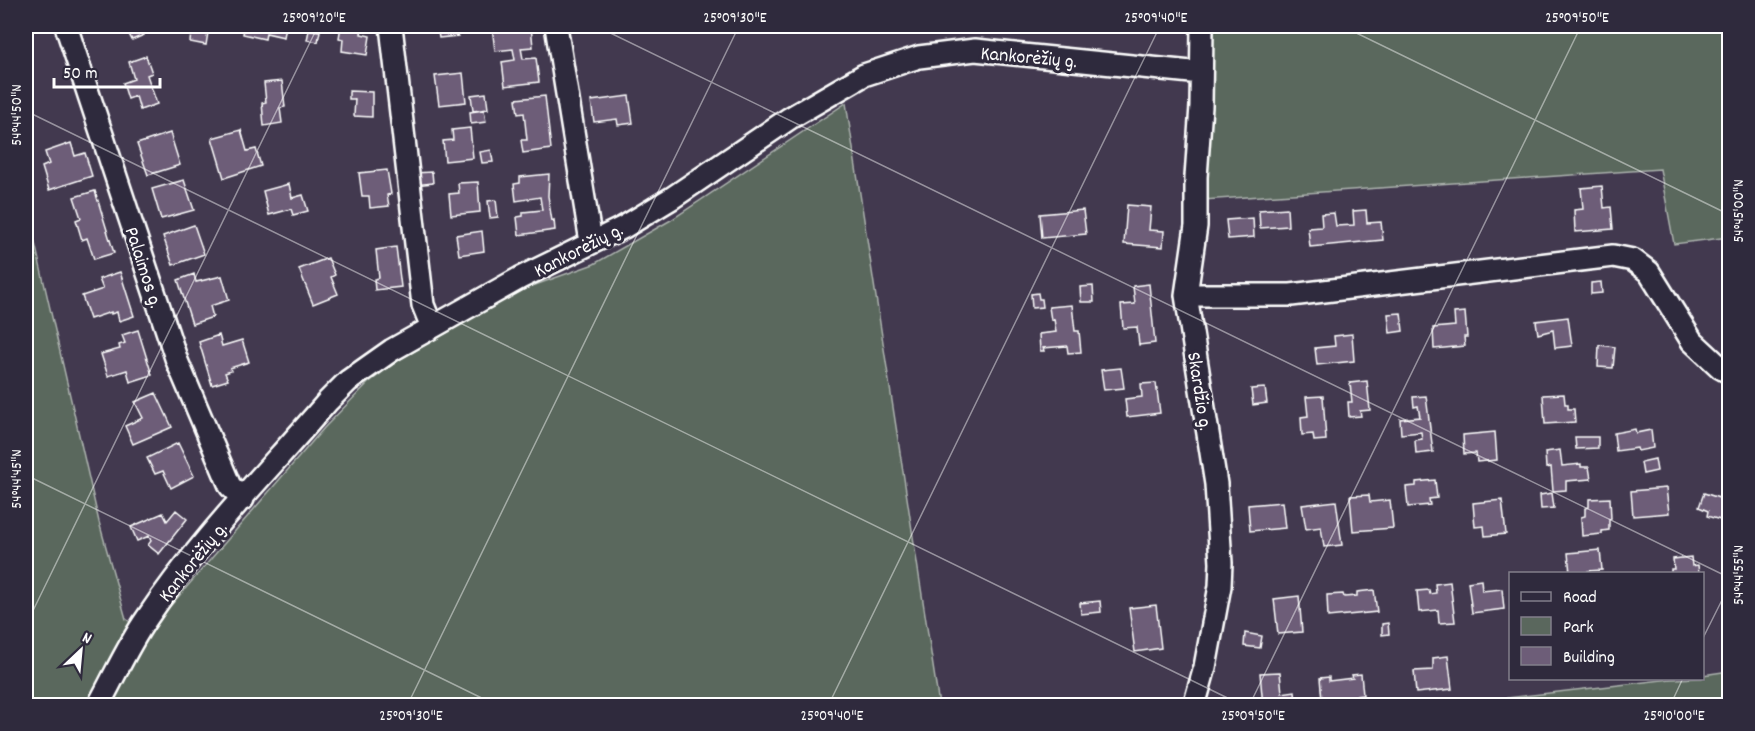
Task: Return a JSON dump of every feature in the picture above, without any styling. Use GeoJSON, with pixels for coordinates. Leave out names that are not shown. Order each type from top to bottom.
{"type":"FeatureCollection","features":[{"type":"Feature","properties":{"kind":"street","name":"Palaimos g."},"geometry":{"type":"LineString","coordinates":[[66,26],[177,362],[230,486],[243,499]]}},
{"type":"Feature","properties":{"kind":"street"},"geometry":{"type":"LineString","coordinates":[[391,26],[423,305],[432,327]]}},
{"type":"Feature","properties":{"kind":"street"},"geometry":{"type":"LineString","coordinates":[[556,26],[591,242]]}},
{"type":"Feature","properties":{"kind":"street","name":"Skardžio g."},"geometry":{"type":"LineString","coordinates":[[1194,705],[1205,667],[1218,598],[1221,563],[1216,484],[1186,295],[1196,226],[1202,26]]}},
{"type":"Feature","properties":{"kind":"street","name":"Kankorėžių g."},"geometry":{"type":"LineString","coordinates":[[98,705],[146,619],[196,553],[348,381],[392,350],[432,327],[591,242],[624,227],[672,198],[790,118],[864,75],[919,57],[975,50],[1201,73]]}},
{"type":"Feature","properties":{"kind":"street"},"geometry":{"type":"LineString","coordinates":[[1186,295],[1291,295],[1613,256],[1633,260],[1649,272],[1692,341],[1721,368],[1730,373]]}},
{"type":"Feature","properties":{"kind":"green space"},"geometry":{"type":"Polygon","coordinates":[[[1207,26],[1729,26],[1729,237],[1674,244],[1660,169],[1203,200],[1207,26]]]}},
{"type":"Feature","properties":{"kind":"green space"},"geometry":{"type":"Polygon","coordinates":[[[846,103],[939,705],[26,705],[26,204],[99,522],[126,619],[147,633],[324,428],[368,383],[399,360],[521,290],[594,264],[671,220],[846,103]]]}},
{"type":"Feature","properties":{"kind":"green space"},"geometry":{"type":"Polygon","coordinates":[[[1729,671],[1729,705],[1446,705],[1662,680],[1704,680],[1704,675],[1729,671]]]}},
{"type":"Feature","properties":{"kind":"building"},"geometry":{"type":"Polygon","coordinates":[[[125,26],[140,26],[144,35],[132,40],[125,26]]]}},
{"type":"Feature","properties":{"kind":"building"},"geometry":{"type":"Polygon","coordinates":[[[187,26],[209,26],[206,45],[190,42],[191,33],[186,32],[187,26]]]}},
{"type":"Feature","properties":{"kind":"building"},"geometry":{"type":"Polygon","coordinates":[[[244,26],[286,26],[284,37],[266,33],[265,39],[243,34],[244,26]]]}},
{"type":"Feature","properties":{"kind":"building"},"geometry":{"type":"Polygon","coordinates":[[[341,26],[362,26],[361,34],[370,36],[367,55],[342,51],[343,39],[339,38],[341,26]]]}},
{"type":"Feature","properties":{"kind":"building"},"geometry":{"type":"Polygon","coordinates":[[[437,26],[457,26],[458,36],[439,38],[437,26]]]}},
{"type":"Feature","properties":{"kind":"building"},"geometry":{"type":"Polygon","coordinates":[[[531,26],[533,47],[521,48],[523,59],[536,58],[539,82],[505,86],[502,62],[515,60],[513,49],[495,51],[492,27],[531,26]]]}},
{"type":"Feature","properties":{"kind":"building"},"geometry":{"type":"Polygon","coordinates":[[[309,30],[320,31],[318,42],[307,40],[309,30]]]}},
{"type":"Feature","properties":{"kind":"building"},"geometry":{"type":"Polygon","coordinates":[[[146,56],[152,73],[147,75],[157,104],[140,110],[136,96],[128,99],[123,83],[134,79],[129,62],[146,56]]]}},
{"type":"Feature","properties":{"kind":"building"},"geometry":{"type":"Polygon","coordinates":[[[463,73],[466,102],[439,105],[435,76],[463,73]]]}},
{"type":"Feature","properties":{"kind":"building"},"geometry":{"type":"Polygon","coordinates":[[[282,81],[285,107],[280,108],[282,123],[264,126],[262,103],[266,102],[264,83],[282,81]]]}},
{"type":"Feature","properties":{"kind":"building"},"geometry":{"type":"Polygon","coordinates":[[[349,91],[372,92],[372,117],[354,116],[355,99],[349,99],[349,91]]]}},
{"type":"Feature","properties":{"kind":"building"},"geometry":{"type":"Polygon","coordinates":[[[486,93],[488,109],[473,111],[471,95],[486,93]]]}},
{"type":"Feature","properties":{"kind":"building"},"geometry":{"type":"Polygon","coordinates":[[[545,96],[551,149],[523,153],[521,140],[527,140],[524,113],[518,114],[516,99],[545,96]]]}},
{"type":"Feature","properties":{"kind":"building"},"geometry":{"type":"Polygon","coordinates":[[[629,96],[633,123],[618,125],[617,119],[594,122],[591,101],[629,96]]]}},
{"type":"Feature","properties":{"kind":"building"},"geometry":{"type":"Polygon","coordinates":[[[484,110],[486,122],[471,124],[470,112],[484,110]]]}},
{"type":"Feature","properties":{"kind":"building"},"geometry":{"type":"Polygon","coordinates":[[[470,128],[473,158],[445,161],[443,141],[453,140],[452,130],[470,128]]]}},
{"type":"Feature","properties":{"kind":"building"},"geometry":{"type":"Polygon","coordinates":[[[241,130],[247,151],[256,149],[261,166],[224,178],[212,138],[241,130]]]}},
{"type":"Feature","properties":{"kind":"building"},"geometry":{"type":"Polygon","coordinates":[[[170,133],[180,165],[148,175],[137,144],[170,133]]]}},
{"type":"Feature","properties":{"kind":"building"},"geometry":{"type":"Polygon","coordinates":[[[71,143],[75,156],[85,153],[92,176],[49,190],[42,167],[49,164],[45,152],[71,143]]]}},
{"type":"Feature","properties":{"kind":"building"},"geometry":{"type":"Polygon","coordinates":[[[491,150],[493,162],[482,163],[480,152],[491,150]]]}},
{"type":"Feature","properties":{"kind":"building"},"geometry":{"type":"Polygon","coordinates":[[[387,170],[391,194],[387,195],[389,206],[370,208],[369,196],[362,196],[359,173],[387,170]]]}},
{"type":"Feature","properties":{"kind":"building"},"geometry":{"type":"Polygon","coordinates":[[[432,172],[433,183],[415,185],[414,173],[432,172]]]}},
{"type":"Feature","properties":{"kind":"building"},"geometry":{"type":"Polygon","coordinates":[[[549,174],[548,196],[555,230],[519,235],[517,217],[523,216],[523,212],[542,210],[540,197],[516,201],[514,184],[520,183],[520,177],[549,174]]]}},
{"type":"Feature","properties":{"kind":"building"},"geometry":{"type":"Polygon","coordinates":[[[184,180],[194,210],[161,219],[152,189],[184,180]]]}},
{"type":"Feature","properties":{"kind":"building"},"geometry":{"type":"Polygon","coordinates":[[[478,182],[480,212],[451,215],[449,194],[459,193],[458,183],[478,182]]]}},
{"type":"Feature","properties":{"kind":"building"},"geometry":{"type":"Polygon","coordinates":[[[289,184],[292,198],[303,195],[308,211],[293,215],[291,209],[269,215],[263,191],[289,184]]]}},
{"type":"Feature","properties":{"kind":"building"},"geometry":{"type":"Polygon","coordinates":[[[1602,186],[1604,208],[1611,207],[1613,229],[1575,232],[1574,210],[1583,209],[1581,188],[1602,186]]]}},
{"type":"Feature","properties":{"kind":"building"},"geometry":{"type":"Polygon","coordinates":[[[95,191],[114,253],[94,259],[87,238],[82,240],[76,220],[81,218],[74,197],[95,191]]]}},
{"type":"Feature","properties":{"kind":"building"},"geometry":{"type":"Polygon","coordinates":[[[496,200],[498,217],[490,218],[488,201],[496,200]]]}},
{"type":"Feature","properties":{"kind":"building"},"geometry":{"type":"Polygon","coordinates":[[[1127,205],[1151,207],[1149,230],[1164,231],[1163,247],[1124,244],[1127,205]]]}},
{"type":"Feature","properties":{"kind":"building"},"geometry":{"type":"Polygon","coordinates":[[[1287,208],[1288,226],[1260,228],[1259,210],[1287,208]]]}},
{"type":"Feature","properties":{"kind":"building"},"geometry":{"type":"Polygon","coordinates":[[[1083,210],[1086,234],[1042,238],[1040,214],[1083,210]]]}},
{"type":"Feature","properties":{"kind":"building"},"geometry":{"type":"Polygon","coordinates":[[[1366,210],[1367,223],[1381,222],[1383,240],[1310,247],[1308,228],[1322,227],[1321,214],[1334,213],[1336,226],[1354,225],[1353,211],[1366,210]]]}},
{"type":"Feature","properties":{"kind":"building"},"geometry":{"type":"Polygon","coordinates":[[[1253,218],[1254,237],[1228,239],[1226,220],[1253,218]]]}},
{"type":"Feature","properties":{"kind":"building"},"geometry":{"type":"Polygon","coordinates":[[[194,225],[204,254],[173,265],[163,236],[194,225]]]}},
{"type":"Feature","properties":{"kind":"building"},"geometry":{"type":"Polygon","coordinates":[[[482,231],[484,251],[459,255],[456,235],[482,231]]]}},
{"type":"Feature","properties":{"kind":"building"},"geometry":{"type":"Polygon","coordinates":[[[396,247],[401,287],[375,290],[374,279],[379,278],[376,250],[396,247]]]}},
{"type":"Feature","properties":{"kind":"building"},"geometry":{"type":"Polygon","coordinates":[[[328,258],[335,275],[331,277],[338,294],[313,304],[299,269],[328,258]]]}},
{"type":"Feature","properties":{"kind":"building"},"geometry":{"type":"Polygon","coordinates":[[[120,272],[134,316],[119,321],[117,312],[111,314],[111,312],[90,319],[82,296],[103,289],[99,279],[120,272]]]}},
{"type":"Feature","properties":{"kind":"building"},"geometry":{"type":"Polygon","coordinates":[[[194,274],[196,282],[222,276],[229,300],[210,306],[213,317],[192,324],[178,280],[194,274]]]}},
{"type":"Feature","properties":{"kind":"building"},"geometry":{"type":"Polygon","coordinates":[[[1601,282],[1602,293],[1591,294],[1591,283],[1601,282]]]}},
{"type":"Feature","properties":{"kind":"building"},"geometry":{"type":"Polygon","coordinates":[[[1149,284],[1155,343],[1139,345],[1137,327],[1123,328],[1121,305],[1135,304],[1133,286],[1149,284]]]}},
{"type":"Feature","properties":{"kind":"building"},"geometry":{"type":"Polygon","coordinates":[[[1093,286],[1094,302],[1081,302],[1080,287],[1093,286]]]}},
{"type":"Feature","properties":{"kind":"building"},"geometry":{"type":"Polygon","coordinates":[[[1038,293],[1043,307],[1032,308],[1031,294],[1038,293]]]}},
{"type":"Feature","properties":{"kind":"building"},"geometry":{"type":"Polygon","coordinates":[[[1072,305],[1075,331],[1079,331],[1081,352],[1068,353],[1067,346],[1043,348],[1044,351],[1040,351],[1039,334],[1056,332],[1049,307],[1072,305]]]}},
{"type":"Feature","properties":{"kind":"building"},"geometry":{"type":"Polygon","coordinates":[[[1465,312],[1467,337],[1464,337],[1465,346],[1434,349],[1433,328],[1455,326],[1454,313],[1465,312]]]}},
{"type":"Feature","properties":{"kind":"building"},"geometry":{"type":"Polygon","coordinates":[[[1401,313],[1403,331],[1390,333],[1388,314],[1401,313]]]}},
{"type":"Feature","properties":{"kind":"building"},"geometry":{"type":"Polygon","coordinates":[[[1568,317],[1572,346],[1555,348],[1553,330],[1538,334],[1536,321],[1568,317]]]}},
{"type":"Feature","properties":{"kind":"building"},"geometry":{"type":"Polygon","coordinates":[[[138,330],[152,375],[130,382],[127,370],[108,376],[101,354],[120,349],[119,345],[125,343],[122,335],[138,330]]]}},
{"type":"Feature","properties":{"kind":"building"},"geometry":{"type":"Polygon","coordinates":[[[1352,334],[1354,361],[1317,365],[1315,348],[1335,346],[1334,336],[1352,334]]]}},
{"type":"Feature","properties":{"kind":"building"},"geometry":{"type":"Polygon","coordinates":[[[219,335],[222,346],[242,340],[249,362],[230,368],[231,371],[225,373],[228,380],[212,385],[199,342],[219,335]]]}},
{"type":"Feature","properties":{"kind":"building"},"geometry":{"type":"Polygon","coordinates":[[[1599,345],[1615,347],[1613,368],[1598,367],[1599,345]]]}},
{"type":"Feature","properties":{"kind":"building"},"geometry":{"type":"Polygon","coordinates":[[[1121,368],[1124,388],[1104,390],[1101,370],[1121,368]]]}},
{"type":"Feature","properties":{"kind":"building"},"geometry":{"type":"Polygon","coordinates":[[[1367,381],[1370,410],[1360,411],[1361,416],[1349,417],[1348,402],[1352,402],[1350,383],[1367,381]]]}},
{"type":"Feature","properties":{"kind":"building"},"geometry":{"type":"Polygon","coordinates":[[[1156,383],[1160,413],[1127,417],[1125,399],[1142,397],[1141,384],[1156,383]]]}},
{"type":"Feature","properties":{"kind":"building"},"geometry":{"type":"Polygon","coordinates":[[[1265,388],[1267,403],[1253,405],[1251,389],[1265,388]]]}},
{"type":"Feature","properties":{"kind":"building"},"geometry":{"type":"Polygon","coordinates":[[[156,393],[172,427],[133,444],[125,426],[143,418],[135,402],[156,393]]]}},
{"type":"Feature","properties":{"kind":"building"},"geometry":{"type":"Polygon","coordinates":[[[1564,394],[1568,409],[1574,409],[1575,422],[1545,424],[1543,395],[1564,394]]]}},
{"type":"Feature","properties":{"kind":"building"},"geometry":{"type":"Polygon","coordinates":[[[1323,396],[1326,440],[1314,441],[1313,434],[1302,435],[1301,417],[1308,416],[1306,397],[1323,396]]]}},
{"type":"Feature","properties":{"kind":"building"},"geometry":{"type":"Polygon","coordinates":[[[1426,396],[1433,452],[1416,454],[1415,440],[1422,439],[1421,432],[1401,434],[1400,419],[1420,417],[1418,406],[1414,407],[1413,397],[1426,396]]]}},
{"type":"Feature","properties":{"kind":"building"},"geometry":{"type":"Polygon","coordinates":[[[1635,429],[1636,433],[1651,430],[1653,448],[1616,451],[1614,433],[1635,429]]]}},
{"type":"Feature","properties":{"kind":"building"},"geometry":{"type":"Polygon","coordinates":[[[1730,430],[1730,457],[1725,456],[1730,430]]]}},
{"type":"Feature","properties":{"kind":"building"},"geometry":{"type":"Polygon","coordinates":[[[1495,432],[1497,460],[1477,462],[1476,453],[1464,454],[1463,435],[1495,432]]]}},
{"type":"Feature","properties":{"kind":"building"},"geometry":{"type":"Polygon","coordinates":[[[1575,437],[1598,437],[1598,448],[1576,449],[1575,437]]]}},
{"type":"Feature","properties":{"kind":"building"},"geometry":{"type":"Polygon","coordinates":[[[178,443],[194,476],[171,488],[163,471],[155,474],[147,458],[178,443]]]}},
{"type":"Feature","properties":{"kind":"building"},"geometry":{"type":"Polygon","coordinates":[[[1560,450],[1562,466],[1581,464],[1581,467],[1589,467],[1591,479],[1566,481],[1566,490],[1553,491],[1551,467],[1546,468],[1545,452],[1560,450]]]}},
{"type":"Feature","properties":{"kind":"building"},"geometry":{"type":"Polygon","coordinates":[[[1655,459],[1657,471],[1643,474],[1641,462],[1655,459]]]}},
{"type":"Feature","properties":{"kind":"building"},"geometry":{"type":"Polygon","coordinates":[[[1435,480],[1437,498],[1429,499],[1430,505],[1408,507],[1406,487],[1416,486],[1416,482],[1435,480]]]}},
{"type":"Feature","properties":{"kind":"building"},"geometry":{"type":"Polygon","coordinates":[[[1727,485],[1730,486],[1730,523],[1707,516],[1708,511],[1699,507],[1704,493],[1722,499],[1727,485]]]}},
{"type":"Feature","properties":{"kind":"building"},"geometry":{"type":"Polygon","coordinates":[[[1666,488],[1669,513],[1633,516],[1631,491],[1666,488]]]}},
{"type":"Feature","properties":{"kind":"building"},"geometry":{"type":"Polygon","coordinates":[[[1552,493],[1554,508],[1541,509],[1540,495],[1552,493]]]}},
{"type":"Feature","properties":{"kind":"building"},"geometry":{"type":"Polygon","coordinates":[[[1369,495],[1370,502],[1390,500],[1393,528],[1353,531],[1350,496],[1369,495]]]}},
{"type":"Feature","properties":{"kind":"building"},"geometry":{"type":"Polygon","coordinates":[[[1610,498],[1609,530],[1602,531],[1602,534],[1582,536],[1581,517],[1585,516],[1585,508],[1589,507],[1589,499],[1610,498]]]}},
{"type":"Feature","properties":{"kind":"building"},"geometry":{"type":"Polygon","coordinates":[[[1502,500],[1506,534],[1485,536],[1484,526],[1475,527],[1473,503],[1502,500]]]}},
{"type":"Feature","properties":{"kind":"building"},"geometry":{"type":"Polygon","coordinates":[[[1336,501],[1342,545],[1324,547],[1321,527],[1306,529],[1302,505],[1336,501]]]}},
{"type":"Feature","properties":{"kind":"building"},"geometry":{"type":"Polygon","coordinates":[[[1282,502],[1285,528],[1250,531],[1248,505],[1282,502]]]}},
{"type":"Feature","properties":{"kind":"building"},"geometry":{"type":"Polygon","coordinates":[[[176,510],[187,519],[159,554],[148,545],[151,541],[149,536],[137,541],[131,527],[163,513],[167,521],[176,510]]]}},
{"type":"Feature","properties":{"kind":"building"},"geometry":{"type":"Polygon","coordinates":[[[1600,550],[1602,570],[1570,572],[1568,553],[1600,550]]]}},
{"type":"Feature","properties":{"kind":"building"},"geometry":{"type":"Polygon","coordinates":[[[1691,557],[1692,566],[1698,565],[1699,572],[1671,572],[1671,569],[1674,569],[1673,559],[1691,557]]]}},
{"type":"Feature","properties":{"kind":"building"},"geometry":{"type":"Polygon","coordinates":[[[1481,580],[1482,591],[1502,589],[1504,609],[1472,613],[1468,582],[1481,580]]]}},
{"type":"Feature","properties":{"kind":"building"},"geometry":{"type":"Polygon","coordinates":[[[1450,582],[1455,622],[1439,623],[1438,610],[1419,612],[1417,591],[1429,590],[1430,594],[1436,593],[1435,584],[1450,582]]]}},
{"type":"Feature","properties":{"kind":"building"},"geometry":{"type":"Polygon","coordinates":[[[1374,590],[1377,612],[1328,617],[1327,595],[1357,596],[1357,592],[1374,590]]]}},
{"type":"Feature","properties":{"kind":"building"},"geometry":{"type":"Polygon","coordinates":[[[1299,596],[1302,632],[1278,634],[1274,599],[1299,596]]]}},
{"type":"Feature","properties":{"kind":"building"},"geometry":{"type":"Polygon","coordinates":[[[1100,601],[1101,612],[1081,614],[1080,603],[1100,601]]]}},
{"type":"Feature","properties":{"kind":"building"},"geometry":{"type":"Polygon","coordinates":[[[1156,605],[1161,648],[1135,652],[1129,608],[1156,605]]]}},
{"type":"Feature","properties":{"kind":"building"},"geometry":{"type":"Polygon","coordinates":[[[1388,623],[1389,634],[1382,635],[1382,624],[1388,623]]]}},
{"type":"Feature","properties":{"kind":"building"},"geometry":{"type":"Polygon","coordinates":[[[1245,633],[1262,636],[1260,648],[1244,646],[1245,633]]]}},
{"type":"Feature","properties":{"kind":"building"},"geometry":{"type":"Polygon","coordinates":[[[1448,656],[1452,689],[1416,693],[1414,671],[1433,670],[1433,658],[1448,656]]]}},
{"type":"Feature","properties":{"kind":"building"},"geometry":{"type":"Polygon","coordinates":[[[1280,672],[1282,693],[1295,691],[1296,706],[1263,706],[1260,673],[1280,672]]]}},
{"type":"Feature","properties":{"kind":"building"},"geometry":{"type":"Polygon","coordinates":[[[1361,674],[1363,695],[1322,700],[1320,678],[1329,677],[1329,681],[1353,678],[1352,675],[1361,674]]]}}]}
